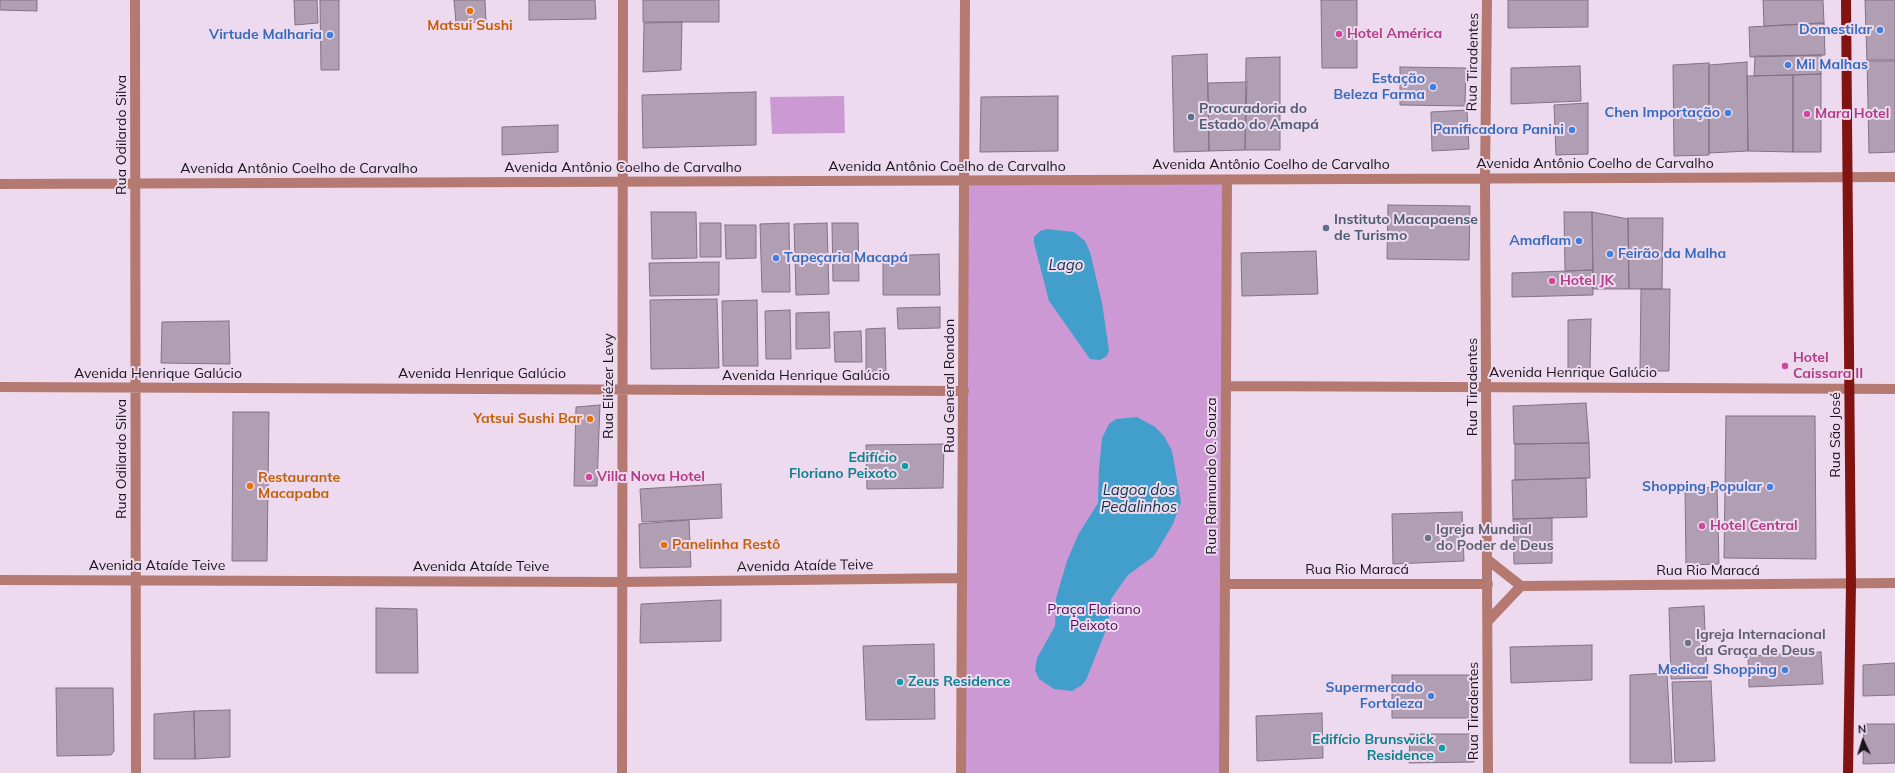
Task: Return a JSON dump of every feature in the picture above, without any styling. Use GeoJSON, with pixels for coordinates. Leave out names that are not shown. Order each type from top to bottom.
{"type":"FeatureCollection","features":[{"type":"Feature","properties":{"kind":"main road","name":"Rua São José"},"geometry":{"type":"LineString","coordinates":[[1846,0],[1846,177],[1850,390],[1851,584],[1848,773]]}},
{"type":"Feature","properties":{"kind":"street","name":"Rua Odilardo Silva"},"geometry":{"type":"LineString","coordinates":[[135,0],[136,773]]}},
{"type":"Feature","properties":{"kind":"street","name":"Rua Eliézer Levy"},"geometry":{"type":"LineString","coordinates":[[622,773],[623,0]]}},
{"type":"Feature","properties":{"kind":"street","name":"Rua General Rondon"},"geometry":{"type":"LineString","coordinates":[[961,773],[966,0]]}},
{"type":"Feature","properties":{"kind":"street","name":"Rua Tiradentes"},"geometry":{"type":"LineString","coordinates":[[1487,0],[1485,179],[1488,773]]}},
{"type":"Feature","properties":{"kind":"street","name":"Avenida Antônio Coelho de Carvalho"},"geometry":{"type":"LineString","coordinates":[[0,184],[1895,177]]}},
{"type":"Feature","properties":{"kind":"street","name":"Rua Raimundo O. Souza"},"geometry":{"type":"LineString","coordinates":[[1224,773],[1227,180]]}},
{"type":"Feature","properties":{"kind":"street","name":"Avenida Henrique Galúcio"},"geometry":{"type":"LineString","coordinates":[[1226,386],[1487,386],[1850,390],[1895,389]]}},
{"type":"Feature","properties":{"kind":"street","name":"Avenida Henrique Galúcio"},"geometry":{"type":"LineString","coordinates":[[0,387],[623,388],[964,391]]}},
{"type":"Feature","properties":{"kind":"street"},"geometry":{"type":"LineString","coordinates":[[1488,560],[1521,586],[1488,621]]}},
{"type":"Feature","properties":{"kind":"street","name":"Avenida Ataíde Teive"},"geometry":{"type":"LineString","coordinates":[[0,580],[622,582],[962,578]]}},
{"type":"Feature","properties":{"kind":"street","name":"Rua Rio Maracá"},"geometry":{"type":"LineString","coordinates":[[1521,586],[1895,583]]}},
{"type":"Feature","properties":{"kind":"street","name":"Rua Rio Maracá"},"geometry":{"type":"LineString","coordinates":[[1225,584],[1488,584]]}},
{"type":"Feature","properties":{"kind":"green space"},"geometry":{"type":"Polygon","coordinates":[[[844,96],[845,133],[772,134],[770,97],[844,96]]]}},
{"type":"Feature","properties":{"kind":"green space","name":"Praça Floriano Peixoto"},"geometry":{"type":"Polygon","coordinates":[[[1227,180],[1224,773],[961,773],[966,181],[1227,180]]]}},
{"type":"Feature","properties":{"kind":"water","name":"Lago"},"geometry":{"type":"Polygon","coordinates":[[[1047,229],[1074,232],[1085,241],[1090,252],[1102,303],[1109,350],[1107,356],[1100,360],[1090,359],[1049,301],[1034,243],[1034,237],[1040,231],[1047,229]]]}},
{"type":"Feature","properties":{"kind":"water","name":"Lagoa dos Pedalinhos"},"geometry":{"type":"Polygon","coordinates":[[[1137,417],[1155,427],[1164,436],[1172,451],[1181,502],[1173,524],[1154,556],[1128,575],[1111,599],[1108,625],[1086,680],[1082,685],[1072,691],[1054,689],[1039,679],[1035,670],[1037,658],[1055,626],[1056,598],[1067,561],[1078,535],[1098,503],[1102,438],[1109,424],[1116,419],[1137,417]]]}},
{"type":"Feature","properties":{"kind":"building"},"geometry":{"type":"Polygon","coordinates":[[[0,0],[37,0],[37,11],[0,10],[0,0]]]}},
{"type":"Feature","properties":{"kind":"building"},"geometry":{"type":"Polygon","coordinates":[[[294,0],[317,0],[318,23],[295,25],[294,0]]]}},
{"type":"Feature","properties":{"kind":"building","name":"Virtude Malharia"},"geometry":{"type":"Polygon","coordinates":[[[320,0],[339,0],[339,70],[321,70],[320,0]]]}},
{"type":"Feature","properties":{"kind":"building","name":"Matsui Sushi"},"geometry":{"type":"Polygon","coordinates":[[[454,0],[485,0],[486,22],[456,23],[454,0]]]}},
{"type":"Feature","properties":{"kind":"building"},"geometry":{"type":"Polygon","coordinates":[[[529,0],[595,0],[596,19],[529,20],[529,0]]]}},
{"type":"Feature","properties":{"kind":"building"},"geometry":{"type":"Polygon","coordinates":[[[643,0],[719,0],[719,22],[643,22],[643,0]]]}},
{"type":"Feature","properties":{"kind":"building","name":"Hotel América"},"geometry":{"type":"Polygon","coordinates":[[[1321,0],[1357,0],[1357,68],[1322,68],[1321,0]]]}},
{"type":"Feature","properties":{"kind":"building"},"geometry":{"type":"Polygon","coordinates":[[[1508,0],[1588,0],[1588,27],[1508,28],[1508,0]]]}},
{"type":"Feature","properties":{"kind":"building"},"geometry":{"type":"Polygon","coordinates":[[[1763,0],[1823,0],[1824,23],[1764,26],[1763,0]]]}},
{"type":"Feature","properties":{"kind":"building","name":"Domestilar"},"geometry":{"type":"Polygon","coordinates":[[[1865,0],[1895,0],[1895,61],[1867,61],[1865,0]]]}},
{"type":"Feature","properties":{"kind":"building"},"geometry":{"type":"Polygon","coordinates":[[[682,22],[681,70],[643,72],[644,23],[682,22]]]}},
{"type":"Feature","properties":{"kind":"building"},"geometry":{"type":"Polygon","coordinates":[[[1824,23],[1825,55],[1750,57],[1749,27],[1824,23]]]}},
{"type":"Feature","properties":{"kind":"building","name":"Procuradoria do Estado do Amapá"},"geometry":{"type":"Polygon","coordinates":[[[1207,54],[1209,151],[1174,152],[1172,56],[1207,54]]]}},
{"type":"Feature","properties":{"kind":"building","name":"Mil Malhas"},"geometry":{"type":"Polygon","coordinates":[[[1821,55],[1821,74],[1754,76],[1755,56],[1821,55]]]}},
{"type":"Feature","properties":{"kind":"building"},"geometry":{"type":"Polygon","coordinates":[[[1280,57],[1280,150],[1245,150],[1246,58],[1280,57]]]}},
{"type":"Feature","properties":{"kind":"building"},"geometry":{"type":"Polygon","coordinates":[[[1867,60],[1895,60],[1895,152],[1869,153],[1867,60]]]}},
{"type":"Feature","properties":{"kind":"building","name":"Chen Importação"},"geometry":{"type":"Polygon","coordinates":[[[1747,62],[1748,151],[1709,153],[1709,65],[1747,62]]]}},
{"type":"Feature","properties":{"kind":"building"},"geometry":{"type":"Polygon","coordinates":[[[1709,63],[1709,155],[1674,156],[1673,65],[1709,63]]]}},
{"type":"Feature","properties":{"kind":"building"},"geometry":{"type":"Polygon","coordinates":[[[1580,66],[1581,101],[1511,104],[1511,68],[1580,66]]]}},
{"type":"Feature","properties":{"kind":"building","name":"Estação Beleza Farma"},"geometry":{"type":"Polygon","coordinates":[[[1400,67],[1466,68],[1465,106],[1400,105],[1400,67]]]}},
{"type":"Feature","properties":{"kind":"building","name":"Mara Hotel"},"geometry":{"type":"Polygon","coordinates":[[[1821,74],[1821,152],[1793,152],[1793,75],[1821,74]]]}},
{"type":"Feature","properties":{"kind":"building"},"geometry":{"type":"Polygon","coordinates":[[[1793,75],[1793,152],[1748,151],[1747,76],[1793,75]]]}},
{"type":"Feature","properties":{"kind":"building"},"geometry":{"type":"Polygon","coordinates":[[[1247,82],[1245,150],[1209,151],[1208,83],[1247,82]]]}},
{"type":"Feature","properties":{"kind":"building"},"geometry":{"type":"Polygon","coordinates":[[[756,92],[756,145],[643,148],[642,95],[756,92]]]}},
{"type":"Feature","properties":{"kind":"building"},"geometry":{"type":"Polygon","coordinates":[[[1058,96],[1058,151],[980,152],[981,97],[1058,96]]]}},
{"type":"Feature","properties":{"kind":"building","name":"Panificadora Panini"},"geometry":{"type":"Polygon","coordinates":[[[1588,103],[1588,154],[1556,155],[1554,105],[1588,103]]]}},
{"type":"Feature","properties":{"kind":"building"},"geometry":{"type":"Polygon","coordinates":[[[1467,110],[1469,149],[1432,151],[1431,112],[1467,110]]]}},
{"type":"Feature","properties":{"kind":"building"},"geometry":{"type":"Polygon","coordinates":[[[558,125],[558,152],[502,155],[502,127],[558,125]]]}},
{"type":"Feature","properties":{"kind":"building"},"geometry":{"type":"Polygon","coordinates":[[[1388,205],[1470,206],[1469,260],[1387,259],[1388,205]]]}},
{"type":"Feature","properties":{"kind":"building"},"geometry":{"type":"Polygon","coordinates":[[[651,212],[696,212],[697,258],[652,259],[651,212]]]}},
{"type":"Feature","properties":{"kind":"building","name":"Amaflam"},"geometry":{"type":"Polygon","coordinates":[[[1564,212],[1592,212],[1593,270],[1565,271],[1564,212]]]}},
{"type":"Feature","properties":{"kind":"building","name":"Feirão da Malha"},"geometry":{"type":"Polygon","coordinates":[[[1592,212],[1628,219],[1629,289],[1593,289],[1592,212]]]}},
{"type":"Feature","properties":{"kind":"building"},"geometry":{"type":"Polygon","coordinates":[[[1628,218],[1663,218],[1662,289],[1629,289],[1628,218]]]}},
{"type":"Feature","properties":{"kind":"building"},"geometry":{"type":"Polygon","coordinates":[[[700,223],[721,223],[721,257],[700,257],[700,223]]]}},
{"type":"Feature","properties":{"kind":"building","name":"Tapeçaria Macapá"},"geometry":{"type":"Polygon","coordinates":[[[789,223],[790,292],[762,292],[760,224],[789,223]]]}},
{"type":"Feature","properties":{"kind":"building"},"geometry":{"type":"Polygon","coordinates":[[[827,223],[829,294],[796,295],[794,224],[827,223]]]}},
{"type":"Feature","properties":{"kind":"building"},"geometry":{"type":"Polygon","coordinates":[[[832,223],[858,223],[859,281],[833,281],[832,223]]]}},
{"type":"Feature","properties":{"kind":"building"},"geometry":{"type":"Polygon","coordinates":[[[725,225],[756,225],[756,258],[726,259],[725,225]]]}},
{"type":"Feature","properties":{"kind":"building"},"geometry":{"type":"Polygon","coordinates":[[[1316,251],[1318,294],[1242,296],[1241,253],[1316,251]]]}},
{"type":"Feature","properties":{"kind":"building"},"geometry":{"type":"Polygon","coordinates":[[[939,254],[940,295],[883,295],[883,256],[939,254]]]}},
{"type":"Feature","properties":{"kind":"building"},"geometry":{"type":"Polygon","coordinates":[[[719,262],[719,295],[650,296],[649,263],[719,262]]]}},
{"type":"Feature","properties":{"kind":"building","name":"Hotel JK"},"geometry":{"type":"Polygon","coordinates":[[[1593,270],[1593,295],[1512,297],[1512,273],[1593,270]]]}},
{"type":"Feature","properties":{"kind":"building"},"geometry":{"type":"Polygon","coordinates":[[[1641,289],[1670,289],[1669,371],[1640,371],[1641,289]]]}},
{"type":"Feature","properties":{"kind":"building"},"geometry":{"type":"Polygon","coordinates":[[[717,299],[719,368],[651,369],[650,300],[717,299]]]}},
{"type":"Feature","properties":{"kind":"building"},"geometry":{"type":"Polygon","coordinates":[[[757,300],[758,366],[723,366],[722,301],[757,300]]]}},
{"type":"Feature","properties":{"kind":"building"},"geometry":{"type":"Polygon","coordinates":[[[940,307],[940,328],[898,329],[897,308],[940,307]]]}},
{"type":"Feature","properties":{"kind":"building"},"geometry":{"type":"Polygon","coordinates":[[[790,310],[791,359],[766,359],[765,311],[790,310]]]}},
{"type":"Feature","properties":{"kind":"building"},"geometry":{"type":"Polygon","coordinates":[[[829,312],[830,348],[796,349],[796,313],[829,312]]]}},
{"type":"Feature","properties":{"kind":"building"},"geometry":{"type":"Polygon","coordinates":[[[1591,319],[1590,371],[1568,370],[1568,320],[1591,319]]]}},
{"type":"Feature","properties":{"kind":"building"},"geometry":{"type":"Polygon","coordinates":[[[229,321],[230,364],[161,363],[162,322],[229,321]]]}},
{"type":"Feature","properties":{"kind":"building"},"geometry":{"type":"Polygon","coordinates":[[[885,328],[886,372],[866,372],[866,329],[885,328]]]}},
{"type":"Feature","properties":{"kind":"building"},"geometry":{"type":"Polygon","coordinates":[[[861,331],[862,362],[835,362],[834,332],[861,331]]]}},
{"type":"Feature","properties":{"kind":"building"},"geometry":{"type":"Polygon","coordinates":[[[1586,403],[1589,443],[1514,444],[1513,406],[1586,403]]]}},
{"type":"Feature","properties":{"kind":"building"},"geometry":{"type":"Polygon","coordinates":[[[600,405],[597,486],[574,486],[576,407],[600,405]]]}},
{"type":"Feature","properties":{"kind":"building","name":"Restaurante Macapaba"},"geometry":{"type":"Polygon","coordinates":[[[233,412],[269,412],[267,561],[232,561],[233,412]]]}},
{"type":"Feature","properties":{"kind":"building","name":"Shopping Popular"},"geometry":{"type":"Polygon","coordinates":[[[1726,416],[1815,416],[1816,559],[1724,558],[1726,416]]]}},
{"type":"Feature","properties":{"kind":"building"},"geometry":{"type":"Polygon","coordinates":[[[1589,443],[1590,478],[1515,480],[1515,444],[1589,443]]]}},
{"type":"Feature","properties":{"kind":"building","name":"Edifício Floriano Peixoto"},"geometry":{"type":"Polygon","coordinates":[[[944,444],[943,488],[867,489],[866,445],[944,444]]]}},
{"type":"Feature","properties":{"kind":"building"},"geometry":{"type":"Polygon","coordinates":[[[1586,478],[1587,517],[1513,519],[1512,480],[1586,478]]]}},
{"type":"Feature","properties":{"kind":"building"},"geometry":{"type":"Polygon","coordinates":[[[721,484],[722,518],[642,522],[640,489],[721,484]]]}},
{"type":"Feature","properties":{"kind":"building","name":"Hotel Central"},"geometry":{"type":"Polygon","coordinates":[[[1717,487],[1719,564],[1686,565],[1685,489],[1717,487]]]}},
{"type":"Feature","properties":{"kind":"building","name":"Igreja Mundial do Poder de Deus"},"geometry":{"type":"Polygon","coordinates":[[[1462,512],[1464,561],[1393,564],[1392,514],[1462,512]]]}},
{"type":"Feature","properties":{"kind":"building"},"geometry":{"type":"Polygon","coordinates":[[[1552,518],[1552,563],[1514,564],[1513,519],[1552,518]]]}},
{"type":"Feature","properties":{"kind":"building","name":"Panelinha Restô"},"geometry":{"type":"Polygon","coordinates":[[[689,520],[691,567],[640,568],[639,524],[689,520]]]}},
{"type":"Feature","properties":{"kind":"building"},"geometry":{"type":"Polygon","coordinates":[[[721,600],[721,641],[640,643],[641,604],[721,600]]]}},
{"type":"Feature","properties":{"kind":"building","name":"Igreja Internacional da Graça de Deus"},"geometry":{"type":"Polygon","coordinates":[[[1704,606],[1707,678],[1671,679],[1669,608],[1704,606]]]}},
{"type":"Feature","properties":{"kind":"building"},"geometry":{"type":"Polygon","coordinates":[[[376,608],[417,609],[418,673],[376,673],[376,608]]]}},
{"type":"Feature","properties":{"kind":"building","name":"Zeus Residence"},"geometry":{"type":"Polygon","coordinates":[[[934,644],[935,719],[866,720],[863,646],[934,644]]]}},
{"type":"Feature","properties":{"kind":"building"},"geometry":{"type":"Polygon","coordinates":[[[1592,645],[1592,680],[1511,683],[1510,647],[1592,645]]]}},
{"type":"Feature","properties":{"kind":"building","name":"Medical Shopping"},"geometry":{"type":"Polygon","coordinates":[[[1821,652],[1823,684],[1749,687],[1748,656],[1821,652]]]}},
{"type":"Feature","properties":{"kind":"building"},"geometry":{"type":"Polygon","coordinates":[[[1895,663],[1895,695],[1863,696],[1863,665],[1895,663]]]}},
{"type":"Feature","properties":{"kind":"building"},"geometry":{"type":"Polygon","coordinates":[[[1667,673],[1672,763],[1630,763],[1630,675],[1667,673]]]}},
{"type":"Feature","properties":{"kind":"building","name":"Supermercado Fortaleza"},"geometry":{"type":"Polygon","coordinates":[[[1392,675],[1471,675],[1471,718],[1392,718],[1392,675]]]}},
{"type":"Feature","properties":{"kind":"building"},"geometry":{"type":"Polygon","coordinates":[[[1711,681],[1715,761],[1675,762],[1672,682],[1711,681]]]}},
{"type":"Feature","properties":{"kind":"building"},"geometry":{"type":"Polygon","coordinates":[[[56,688],[113,688],[114,751],[111,755],[57,756],[56,688]]]}},
{"type":"Feature","properties":{"kind":"building"},"geometry":{"type":"Polygon","coordinates":[[[230,710],[230,757],[195,759],[194,711],[230,710]]]}},
{"type":"Feature","properties":{"kind":"building"},"geometry":{"type":"Polygon","coordinates":[[[194,711],[195,759],[154,759],[154,714],[194,711]]]}},
{"type":"Feature","properties":{"kind":"building"},"geometry":{"type":"Polygon","coordinates":[[[1322,713],[1323,758],[1257,761],[1256,716],[1322,713]]]}},
{"type":"Feature","properties":{"kind":"building"},"geometry":{"type":"Polygon","coordinates":[[[1864,724],[1895,724],[1895,763],[1863,764],[1864,724]]]}},
{"type":"Feature","properties":{"kind":"building","name":"Edifício Brunswick Residence"},"geometry":{"type":"Polygon","coordinates":[[[1410,734],[1474,734],[1474,762],[1409,763],[1410,734]]]}},
{"type":"Feature","properties":{"kind":"place","name":"Matsui Sushi"},"geometry":{"type":"Point","coordinates":[470,11]}},
{"type":"Feature","properties":{"kind":"place","name":"Domestilar"},"geometry":{"type":"Point","coordinates":[1880,30]}},
{"type":"Feature","properties":{"kind":"place","name":"Hotel América"},"geometry":{"type":"Point","coordinates":[1339,34]}},
{"type":"Feature","properties":{"kind":"place","name":"Virtude Malharia"},"geometry":{"type":"Point","coordinates":[330,35]}},
{"type":"Feature","properties":{"kind":"place","name":"Mil Malhas"},"geometry":{"type":"Point","coordinates":[1788,65]}},
{"type":"Feature","properties":{"kind":"place","name":"Estação Beleza Farma"},"geometry":{"type":"Point","coordinates":[1433,87]}},
{"type":"Feature","properties":{"kind":"place","name":"Chen Importação"},"geometry":{"type":"Point","coordinates":[1728,113]}},
{"type":"Feature","properties":{"kind":"place","name":"Mara Hotel"},"geometry":{"type":"Point","coordinates":[1807,114]}},
{"type":"Feature","properties":{"kind":"place","name":"Procuradoria do Estado do Amapá"},"geometry":{"type":"Point","coordinates":[1191,117]}},
{"type":"Feature","properties":{"kind":"place","name":"Panificadora Panini"},"geometry":{"type":"Point","coordinates":[1572,130]}},
{"type":"Feature","properties":{"kind":"place","name":"Instituto Macapaense de Turismo"},"geometry":{"type":"Point","coordinates":[1326,228]}},
{"type":"Feature","properties":{"kind":"place","name":"Amaflam"},"geometry":{"type":"Point","coordinates":[1579,241]}},
{"type":"Feature","properties":{"kind":"place","name":"Feirão da Malha"},"geometry":{"type":"Point","coordinates":[1610,254]}},
{"type":"Feature","properties":{"kind":"place","name":"Tapeçaria Macapá"},"geometry":{"type":"Point","coordinates":[776,258]}},
{"type":"Feature","properties":{"kind":"place","name":"Hotel JK"},"geometry":{"type":"Point","coordinates":[1552,281]}},
{"type":"Feature","properties":{"kind":"place","name":"Hotel Caissara II"},"geometry":{"type":"Point","coordinates":[1785,366]}},
{"type":"Feature","properties":{"kind":"place","name":"Yatsui Sushi Bar"},"geometry":{"type":"Point","coordinates":[590,419]}},
{"type":"Feature","properties":{"kind":"place","name":"Edifício Floriano Peixoto"},"geometry":{"type":"Point","coordinates":[905,466]}},
{"type":"Feature","properties":{"kind":"place","name":"Villa Nova Hotel"},"geometry":{"type":"Point","coordinates":[589,477]}},
{"type":"Feature","properties":{"kind":"place","name":"Restaurante Macapaba"},"geometry":{"type":"Point","coordinates":[250,486]}},
{"type":"Feature","properties":{"kind":"place","name":"Shopping Popular"},"geometry":{"type":"Point","coordinates":[1770,487]}},
{"type":"Feature","properties":{"kind":"place","name":"Hotel Central"},"geometry":{"type":"Point","coordinates":[1702,526]}},
{"type":"Feature","properties":{"kind":"place","name":"Igreja Mundial do Poder de Deus"},"geometry":{"type":"Point","coordinates":[1428,538]}},
{"type":"Feature","properties":{"kind":"place","name":"Panelinha Restô"},"geometry":{"type":"Point","coordinates":[664,545]}},
{"type":"Feature","properties":{"kind":"place","name":"Igreja Internacional da Graça de Deus"},"geometry":{"type":"Point","coordinates":[1688,643]}},
{"type":"Feature","properties":{"kind":"place","name":"Medical Shopping"},"geometry":{"type":"Point","coordinates":[1785,670]}},
{"type":"Feature","properties":{"kind":"place","name":"Zeus Residence"},"geometry":{"type":"Point","coordinates":[900,682]}},
{"type":"Feature","properties":{"kind":"place","name":"Supermercado Fortaleza"},"geometry":{"type":"Point","coordinates":[1431,696]}},
{"type":"Feature","properties":{"kind":"place","name":"Edifício Brunswick Residence"},"geometry":{"type":"Point","coordinates":[1442,748]}}]}
